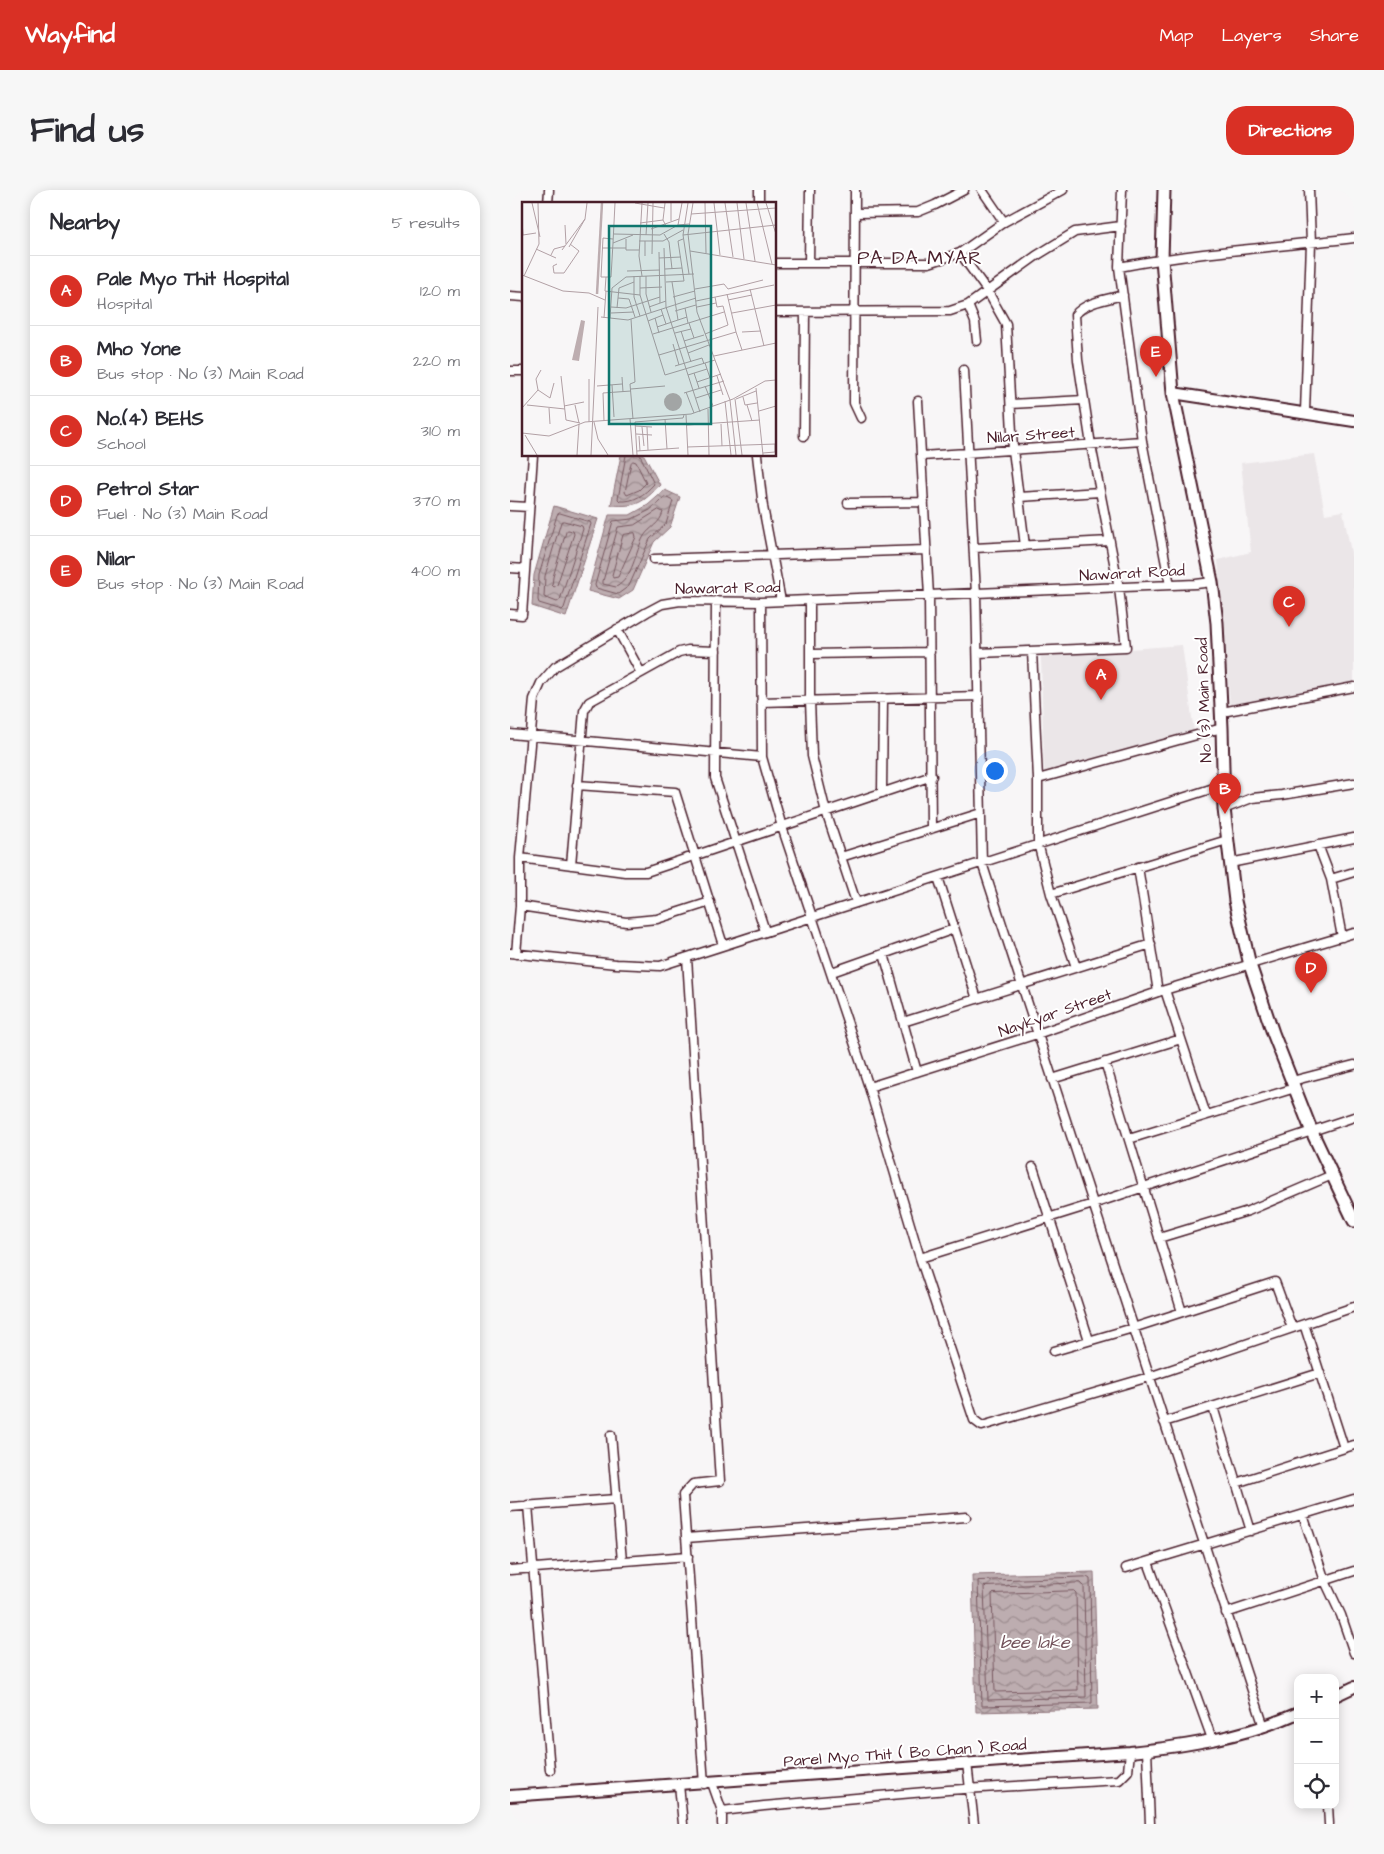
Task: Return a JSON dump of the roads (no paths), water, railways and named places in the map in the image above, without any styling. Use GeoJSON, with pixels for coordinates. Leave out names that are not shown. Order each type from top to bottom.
{"type":"FeatureCollection","features":[{"type":"Feature","properties":{"kind":"main road","name":"No (3) Main Road"},"geometry":{"type":"LineString","coordinates":[[1164,190],[1162,258],[1173,392],[1212,582],[1217,623],[1222,712],[1224,809],[1235,902],[1250,965],[1273,1032],[1312,1132],[1354,1221]]}},
{"type":"Feature","properties":{"kind":"street"},"geometry":{"type":"LineString","coordinates":[[809,263],[810,190]]}},
{"type":"Feature","properties":{"kind":"street"},"geometry":{"type":"LineString","coordinates":[[855,190],[854,403],[861,418]]}},
{"type":"Feature","properties":{"kind":"street"},"geometry":{"type":"LineString","coordinates":[[856,214],[918,212],[935,206],[964,190]]}},
{"type":"Feature","properties":{"kind":"street"},"geometry":{"type":"LineString","coordinates":[[982,190],[1004,222]]}},
{"type":"Feature","properties":{"kind":"street"},"geometry":{"type":"LineString","coordinates":[[776,263],[929,263],[960,253],[1004,222],[1063,190]]}},
{"type":"Feature","properties":{"kind":"street"},"geometry":{"type":"LineString","coordinates":[[1122,190],[1119,267],[1142,441],[1170,585]]}},
{"type":"Feature","properties":{"kind":"street"},"geometry":{"type":"LineString","coordinates":[[1305,412],[1311,243],[1309,190]]}},
{"type":"Feature","properties":{"kind":"street"},"geometry":{"type":"LineString","coordinates":[[776,312],[950,311],[968,305],[1036,256],[1075,232],[1120,226]]}},
{"type":"Feature","properties":{"kind":"street"},"geometry":{"type":"LineString","coordinates":[[1119,267],[1162,258],[1207,252],[1354,238]]}},
{"type":"Feature","properties":{"kind":"street"},"geometry":{"type":"LineString","coordinates":[[960,253],[988,292],[1006,324],[1013,450],[1025,546]]}},
{"type":"Feature","properties":{"kind":"street"},"geometry":{"type":"LineString","coordinates":[[978,653],[1126,647],[1119,588],[1084,400],[1078,360],[1075,315],[1079,310],[1092,304],[1123,295]]}},
{"type":"Feature","properties":{"kind":"street"},"geometry":{"type":"LineString","coordinates":[[968,305],[975,322],[977,341]]}},
{"type":"Feature","properties":{"kind":"street"},"geometry":{"type":"LineString","coordinates":[[804,436],[805,312]]}},
{"type":"Feature","properties":{"kind":"street"},"geometry":{"type":"LineString","coordinates":[[964,370],[976,594],[982,863],[1264,1727]]}},
{"type":"Feature","properties":{"kind":"street"},"geometry":{"type":"LineString","coordinates":[[1173,392],[1354,420]]}},
{"type":"Feature","properties":{"kind":"street"},"geometry":{"type":"LineString","coordinates":[[1010,404],[1084,400]]}},
{"type":"Feature","properties":{"kind":"street"},"geometry":{"type":"LineString","coordinates":[[918,401],[930,652],[931,829]]}},
{"type":"Feature","properties":{"kind":"street","name":"Nilar Street"},"geometry":{"type":"LineString","coordinates":[[922,456],[1142,441]]}},
{"type":"Feature","properties":{"kind":"street"},"geometry":{"type":"LineString","coordinates":[[510,614],[522,615],[533,456]]}},
{"type":"Feature","properties":{"kind":"street"},"geometry":{"type":"LineString","coordinates":[[757,456],[763,507],[780,601]]}},
{"type":"Feature","properties":{"kind":"street"},"geometry":{"type":"LineString","coordinates":[[1019,497],[1100,492]]}},
{"type":"Feature","properties":{"kind":"street"},"geometry":{"type":"LineString","coordinates":[[848,503],[924,502]]}},
{"type":"Feature","properties":{"kind":"street"},"geometry":{"type":"LineString","coordinates":[[510,506],[529,507]]}},
{"type":"Feature","properties":{"kind":"street"},"geometry":{"type":"LineString","coordinates":[[974,548],[1110,541]]}},
{"type":"Feature","properties":{"kind":"street"},"geometry":{"type":"LineString","coordinates":[[654,559],[926,550]]}},
{"type":"Feature","properties":{"kind":"street"},"geometry":{"type":"LineString","coordinates":[[510,568],[525,569]]}},
{"type":"Feature","properties":{"kind":"street","name":"Nawarat Road"},"geometry":{"type":"LineString","coordinates":[[513,953],[520,906],[520,858],[534,699],[541,683],[555,667],[617,628],[662,604],[680,601],[761,602],[928,596],[1212,582]]}},
{"type":"Feature","properties":{"kind":"street"},"geometry":{"type":"LineString","coordinates":[[810,600],[812,756],[826,812],[856,902]]}},
{"type":"Feature","properties":{"kind":"street"},"geometry":{"type":"LineString","coordinates":[[716,602],[715,778],[765,931]]}},
{"type":"Feature","properties":{"kind":"street"},"geometry":{"type":"LineString","coordinates":[[761,602],[762,757],[782,826],[869,1087],[920,1258],[974,1420],[982,1426],[1149,1377],[1354,1307]]}},
{"type":"Feature","properties":{"kind":"street"},"geometry":{"type":"LineString","coordinates":[[617,628],[641,673]]}},
{"type":"Feature","properties":{"kind":"street"},"geometry":{"type":"LineString","coordinates":[[571,865],[584,711],[589,702],[678,652],[688,650],[716,651]]}},
{"type":"Feature","properties":{"kind":"street"},"geometry":{"type":"LineString","coordinates":[[1032,651],[1038,779],[1038,843],[1051,894],[1076,967]]}},
{"type":"Feature","properties":{"kind":"street"},"geometry":{"type":"LineString","coordinates":[[812,654],[930,652]]}},
{"type":"Feature","properties":{"kind":"street"},"geometry":{"type":"LineString","coordinates":[[1222,712],[1354,687]]}},
{"type":"Feature","properties":{"kind":"street"},"geometry":{"type":"LineString","coordinates":[[761,702],[978,696]]}},
{"type":"Feature","properties":{"kind":"street"},"geometry":{"type":"LineString","coordinates":[[882,793],[883,698]]}},
{"type":"Feature","properties":{"kind":"street"},"geometry":{"type":"LineString","coordinates":[[1038,779],[1222,728]]}},
{"type":"Feature","properties":{"kind":"street"},"geometry":{"type":"LineString","coordinates":[[510,734],[762,757]]}},
{"type":"Feature","properties":{"kind":"street"},"geometry":{"type":"LineString","coordinates":[[520,858],[625,872],[646,872],[932,776]]}},
{"type":"Feature","properties":{"kind":"street"},"geometry":{"type":"LineString","coordinates":[[1224,809],[1252,798],[1282,795],[1354,782]]}},
{"type":"Feature","properties":{"kind":"street"},"geometry":{"type":"LineString","coordinates":[[577,785],[675,792],[723,945]]}},
{"type":"Feature","properties":{"kind":"street"},"geometry":{"type":"LineString","coordinates":[[513,953],[641,966],[660,966],[1223,785]]}},
{"type":"Feature","properties":{"kind":"street"},"geometry":{"type":"LineString","coordinates":[[841,857],[981,813]]}},
{"type":"Feature","properties":{"kind":"street"},"geometry":{"type":"LineString","coordinates":[[1230,863],[1354,838]]}},
{"type":"Feature","properties":{"kind":"street"},"geometry":{"type":"LineString","coordinates":[[1051,894],[1227,840]]}},
{"type":"Feature","properties":{"kind":"street"},"geometry":{"type":"LineString","coordinates":[[1318,845],[1331,879],[1342,937]]}},
{"type":"Feature","properties":{"kind":"street"},"geometry":{"type":"LineString","coordinates":[[1138,867],[1161,991],[1181,1039],[1206,1115]]}},
{"type":"Feature","properties":{"kind":"street"},"geometry":{"type":"LineString","coordinates":[[1331,879],[1354,872]]}},
{"type":"Feature","properties":{"kind":"street"},"geometry":{"type":"LineString","coordinates":[[938,877],[977,999]]}},
{"type":"Feature","properties":{"kind":"street"},"geometry":{"type":"LineString","coordinates":[[520,906],[626,922],[657,918],[710,902]]}},
{"type":"Feature","properties":{"kind":"street"},"geometry":{"type":"LineString","coordinates":[[832,972],[954,929]]}},
{"type":"Feature","properties":{"kind":"street","name":"Naykyar Street"},"geometry":{"type":"LineString","coordinates":[[869,1087],[1038,1034],[1161,991],[1354,933]]}},
{"type":"Feature","properties":{"kind":"street"},"geometry":{"type":"LineString","coordinates":[[903,1022],[1151,944]]}},
{"type":"Feature","properties":{"kind":"street"},"geometry":{"type":"LineString","coordinates":[[884,954],[917,1072]]}},
{"type":"Feature","properties":{"kind":"street"},"geometry":{"type":"LineString","coordinates":[[687,958],[720,1481],[693,1484],[683,1495],[708,1783],[722,1811],[722,1824]]}},
{"type":"Feature","properties":{"kind":"street"},"geometry":{"type":"LineString","coordinates":[[1052,1079],[1181,1039]]}},
{"type":"Feature","properties":{"kind":"street"},"geometry":{"type":"LineString","coordinates":[[1106,1062],[1182,1312]]}},
{"type":"Feature","properties":{"kind":"street"},"geometry":{"type":"LineString","coordinates":[[1129,1139],[1206,1115],[1354,1064]]}},
{"type":"Feature","properties":{"kind":"street"},"geometry":{"type":"LineString","coordinates":[[920,1258],[1093,1204],[1354,1117]]}},
{"type":"Feature","properties":{"kind":"street"},"geometry":{"type":"LineString","coordinates":[[1032,1167],[1089,1340]]}},
{"type":"Feature","properties":{"kind":"street"},"geometry":{"type":"LineString","coordinates":[[1159,1238],[1248,1211],[1332,1175]]}},
{"type":"Feature","properties":{"kind":"street"},"geometry":{"type":"LineString","coordinates":[[1054,1351],[1133,1328],[1275,1282],[1292,1328]]}},
{"type":"Feature","properties":{"kind":"street"},"geometry":{"type":"LineString","coordinates":[[1304,1324],[1344,1448]]}},
{"type":"Feature","properties":{"kind":"street"},"geometry":{"type":"LineString","coordinates":[[1164,1422],[1320,1373]]}},
{"type":"Feature","properties":{"kind":"street"},"geometry":{"type":"LineString","coordinates":[[1213,1407],[1251,1531]]}},
{"type":"Feature","properties":{"kind":"street"},"geometry":{"type":"LineString","coordinates":[[610,1435],[622,1561]]}},
{"type":"Feature","properties":{"kind":"street"},"geometry":{"type":"LineString","coordinates":[[1236,1483],[1354,1445]]}},
{"type":"Feature","properties":{"kind":"street"},"geometry":{"type":"LineString","coordinates":[[510,1507],[616,1499]]}},
{"type":"Feature","properties":{"kind":"street"},"geometry":{"type":"LineString","coordinates":[[1126,1568],[1204,1546],[1354,1499]]}},
{"type":"Feature","properties":{"kind":"street"},"geometry":{"type":"LineString","coordinates":[[528,1506],[550,1770]]}},
{"type":"Feature","properties":{"kind":"street"},"geometry":{"type":"LineString","coordinates":[[1303,1515],[1325,1581],[1341,1615],[1354,1653]]}},
{"type":"Feature","properties":{"kind":"street"},"geometry":{"type":"LineString","coordinates":[[686,1538],[966,1518]]}},
{"type":"Feature","properties":{"kind":"street"},"geometry":{"type":"LineString","coordinates":[[510,1570],[688,1556]]}},
{"type":"Feature","properties":{"kind":"street"},"geometry":{"type":"LineString","coordinates":[[1148,1562],[1212,1739]]}},
{"type":"Feature","properties":{"kind":"street"},"geometry":{"type":"LineString","coordinates":[[1226,1613],[1354,1571]]}},
{"type":"Feature","properties":{"kind":"street"},"geometry":{"type":"LineString","coordinates":[[1339,1694],[1354,1687]]}},
{"type":"Feature","properties":{"kind":"street","name":"Parel Myo Thit ( Bo Chan ) Road"},"geometry":{"type":"LineString","coordinates":[[510,1796],[1130,1752],[1184,1746],[1264,1727],[1294,1715]]}},
{"type":"Feature","properties":{"kind":"street"},"geometry":{"type":"LineString","coordinates":[[1147,1750],[1150,1824]]}},
{"type":"Feature","properties":{"kind":"street"},"geometry":{"type":"LineString","coordinates":[[722,1811],[969,1789],[1119,1780],[1128,1771],[1130,1752]]}},
{"type":"Feature","properties":{"kind":"street"},"geometry":{"type":"LineString","coordinates":[[967,1763],[974,1824]]}},
{"type":"Feature","properties":{"kind":"street"},"geometry":{"type":"LineString","coordinates":[[679,1785],[683,1824]]}},
{"type":"Feature","properties":{"kind":"street"},"geometry":{"type":"LineString","coordinates":[[1328,1809],[1329,1824]]}},
{"type":"Feature","properties":{"kind":"water"},"geometry":{"type":"Polygon","coordinates":[[[621,456],[645,456],[660,485],[644,500],[628,505],[611,505],[621,456]]]}},
{"type":"Feature","properties":{"kind":"water"},"geometry":{"type":"Polygon","coordinates":[[[665,490],[680,497],[670,527],[654,542],[633,590],[619,599],[588,591],[609,515],[630,515],[648,505],[665,490]]]}},
{"type":"Feature","properties":{"kind":"water"},"geometry":{"type":"Polygon","coordinates":[[[554,506],[598,519],[566,617],[532,606],[534,575],[554,506]]]}},
{"type":"Feature","properties":{"kind":"water","name":"bee lake"},"geometry":{"type":"Polygon","coordinates":[[[1094,1572],[1098,1709],[976,1712],[972,1575],[1094,1572]]]}},
{"type":"Feature","properties":{"kind":"place","name":"Nilar"},"geometry":{"type":"Point","coordinates":[1156,377]}},
{"type":"Feature","properties":{"kind":"place","name":"No.(4) BEHS"},"geometry":{"type":"Point","coordinates":[1289,627]}},
{"type":"Feature","properties":{"kind":"place","name":"Pale Myo Thit Hospital"},"geometry":{"type":"Point","coordinates":[1101,700]}},
{"type":"Feature","properties":{"kind":"place","name":"Mho Yone"},"geometry":{"type":"Point","coordinates":[1225,814]}},
{"type":"Feature","properties":{"kind":"place","name":"Petrol Star"},"geometry":{"type":"Point","coordinates":[1311,993]}},
{"type":"Feature","properties":{"kind":"district","name":"PA DA MYAR"},"geometry":{"type":"Point","coordinates":[920,258]}}]}
